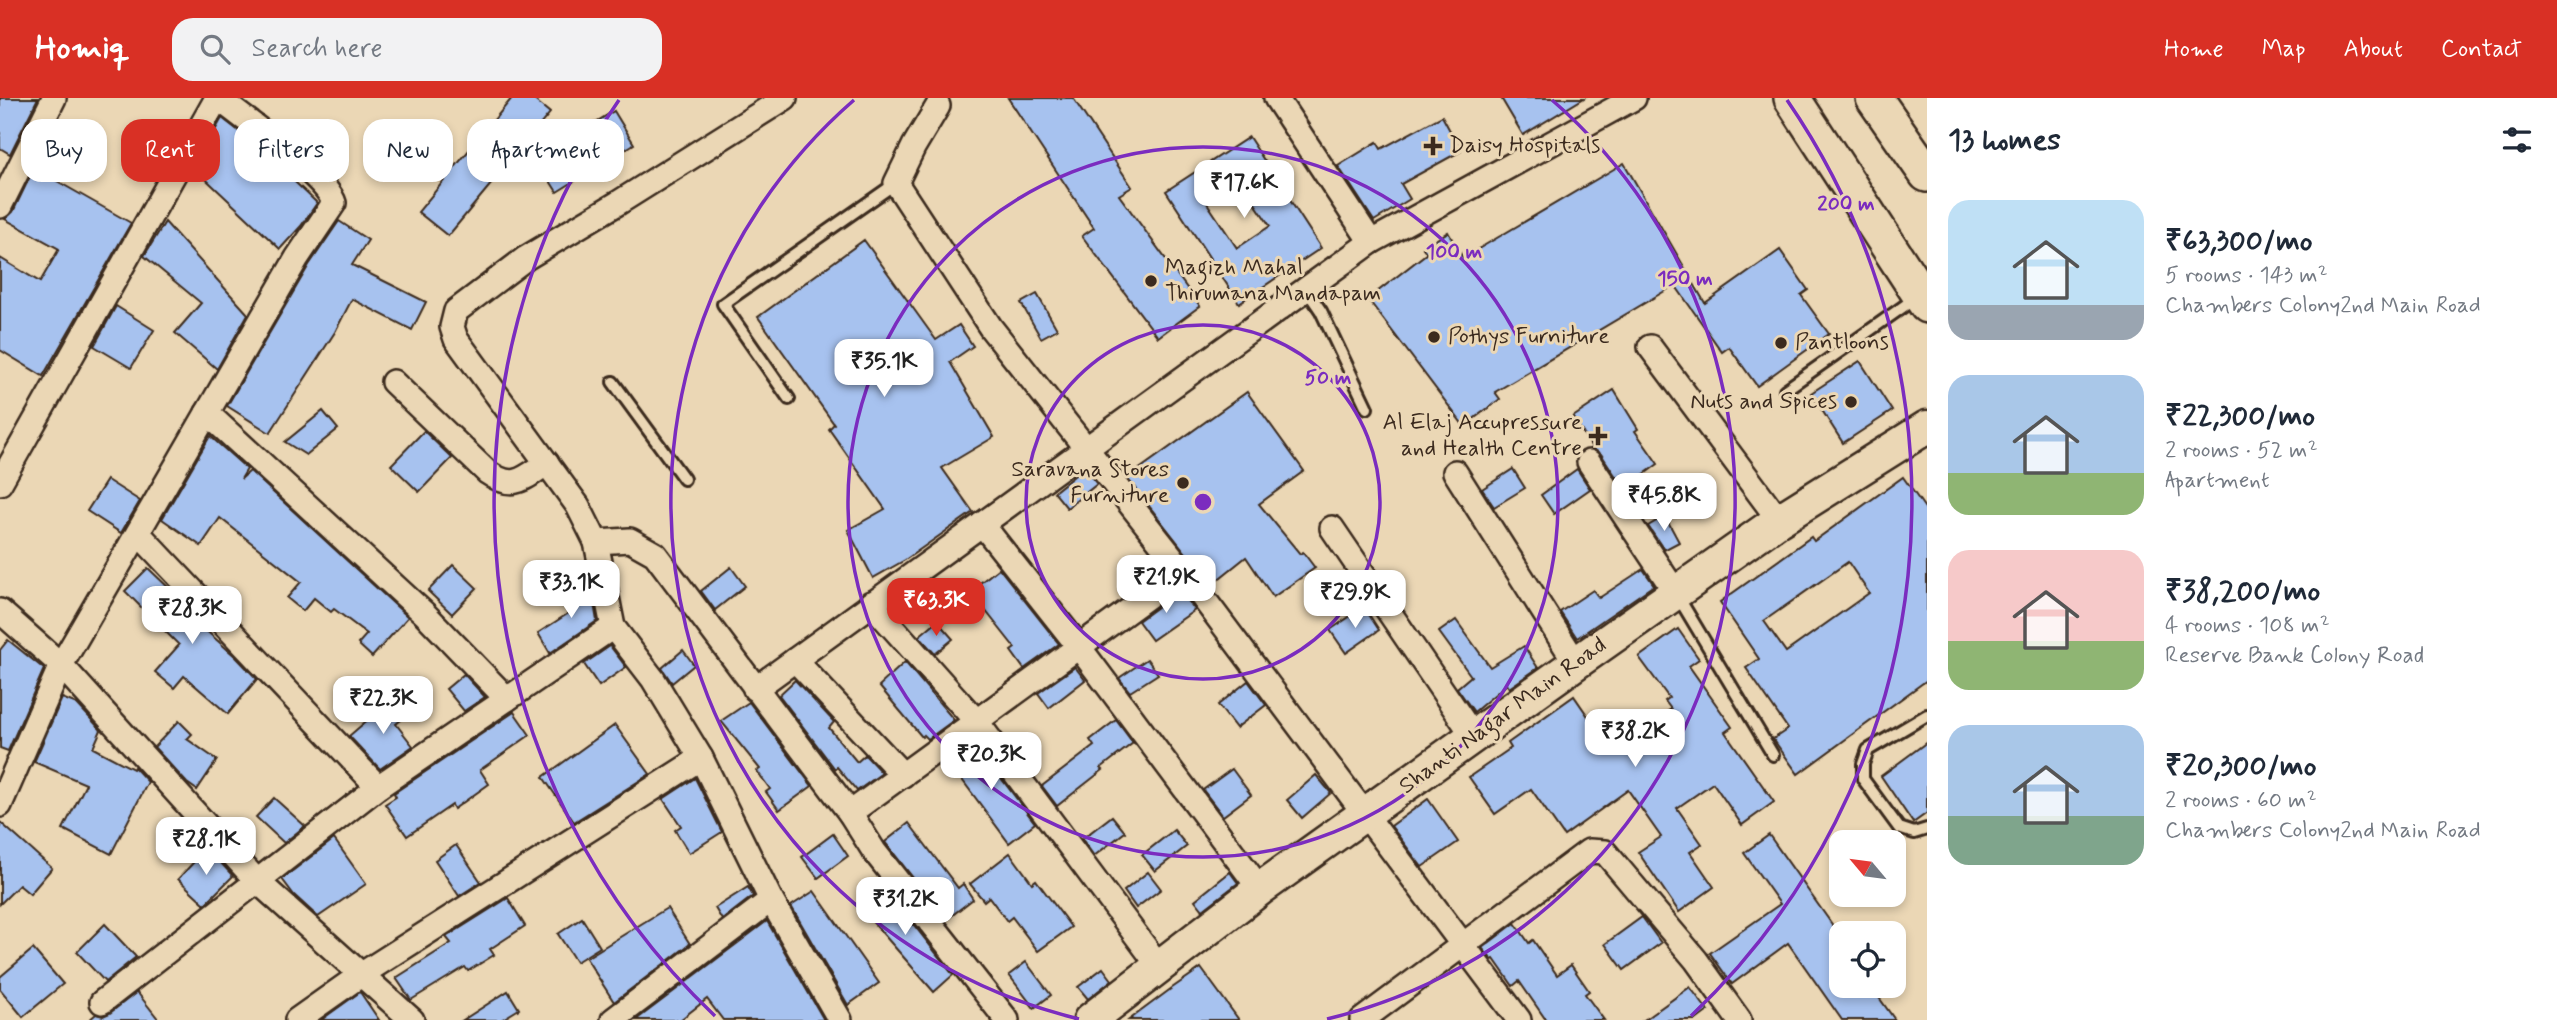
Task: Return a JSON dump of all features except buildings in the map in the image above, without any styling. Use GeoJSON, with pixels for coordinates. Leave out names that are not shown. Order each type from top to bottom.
{"type":"FeatureCollection","features":[{"type":"Feature","properties":{"kind":"main road"},"geometry":{"type":"LineString","coordinates":[[1791,98],[1923,300]]}},
{"type":"Feature","properties":{"kind":"main road"},"geometry":{"type":"LineString","coordinates":[[1874,98],[1927,174]]}},
{"type":"Feature","properties":{"kind":"street"},"geometry":{"type":"LineString","coordinates":[[0,206],[54,98]]}},
{"type":"Feature","properties":{"kind":"street"},"geometry":{"type":"LineString","coordinates":[[0,483],[218,98],[312,174],[326,188],[334,203],[297,257],[61,665],[0,805]]}},
{"type":"Feature","properties":{"kind":"street"},"geometry":{"type":"LineString","coordinates":[[785,98],[618,204],[526,258],[456,311],[453,334],[578,506],[596,542],[613,627],[653,679],[701,758],[771,900],[840,1020]]}},
{"type":"Feature","properties":{"kind":"street"},"geometry":{"type":"LineString","coordinates":[[1276,98],[1371,242]]}},
{"type":"Feature","properties":{"kind":"street"},"geometry":{"type":"LineString","coordinates":[[755,689],[1371,242],[1634,98]]}},
{"type":"Feature","properties":{"kind":"street"},"geometry":{"type":"LineString","coordinates":[[939,101],[896,183],[991,328],[1183,571],[1519,1020]]}},
{"type":"Feature","properties":{"kind":"street"},"geometry":{"type":"LineString","coordinates":[[1650,347],[1779,520]]}},
{"type":"Feature","properties":{"kind":"street"},"geometry":{"type":"LineString","coordinates":[[393,382],[498,480],[511,483],[520,481],[547,463]]}},
{"type":"Feature","properties":{"kind":"street"},"geometry":{"type":"LineString","coordinates":[[207,413],[425,614],[507,699]]}},
{"type":"Feature","properties":{"kind":"street","name":"Shanti Nagar Main Road"},"geometry":{"type":"LineString","coordinates":[[1090,1020],[1260,889],[1576,663],[1779,520],[1927,427]]}},
{"type":"Feature","properties":{"kind":"street"},"geometry":{"type":"LineString","coordinates":[[1589,462],[1676,593]]}},
{"type":"Feature","properties":{"kind":"street"},"geometry":{"type":"LineString","coordinates":[[1455,472],[1576,663]]}},
{"type":"Feature","properties":{"kind":"street"},"geometry":{"type":"LineString","coordinates":[[982,524],[1079,647],[1260,889]]}},
{"type":"Feature","properties":{"kind":"street"},"geometry":{"type":"LineString","coordinates":[[1332,528],[1474,737]]}},
{"type":"Feature","properties":{"kind":"street"},"geometry":{"type":"LineString","coordinates":[[138,533],[378,787]]}},
{"type":"Feature","properties":{"kind":"street"},"geometry":{"type":"LineString","coordinates":[[596,542],[630,540],[655,554],[850,813],[874,851],[1007,1020]]}},
{"type":"Feature","properties":{"kind":"street"},"geometry":{"type":"LineString","coordinates":[[850,813],[1183,571]]}},
{"type":"Feature","properties":{"kind":"street"},"geometry":{"type":"LineString","coordinates":[[872,603],[977,722],[1159,966]]}},
{"type":"Feature","properties":{"kind":"street"},"geometry":{"type":"LineString","coordinates":[[0,611],[61,665],[256,880],[412,1020]]}},
{"type":"Feature","properties":{"kind":"street"},"geometry":{"type":"LineString","coordinates":[[102,1002],[378,787],[613,627]]}},
{"type":"Feature","properties":{"kind":"street"},"geometry":{"type":"LineString","coordinates":[[795,660],[903,775]]}},
{"type":"Feature","properties":{"kind":"street"},"geometry":{"type":"LineString","coordinates":[[297,1020],[362,974],[701,758]]}},
{"type":"Feature","properties":{"kind":"street"},"geometry":{"type":"LineString","coordinates":[[1362,1020],[1589,851],[1605,852],[1696,960],[1739,1020]]}},
{"type":"Feature","properties":{"kind":"street"},"geometry":{"type":"LineString","coordinates":[[613,1020],[771,900]]}},
{"type":"Feature","properties":{"kind":"lane"},"geometry":{"type":"LineString","coordinates":[[789,399],[723,304],[896,183]]}},
{"type":"Feature","properties":{"kind":"lane"},"geometry":{"type":"LineString","coordinates":[[1306,289],[1321,311],[1367,408]]}},
{"type":"Feature","properties":{"kind":"lane"},"geometry":{"type":"LineString","coordinates":[[1785,390],[1923,300]]}},
{"type":"Feature","properties":{"kind":"lane"},"geometry":{"type":"LineString","coordinates":[[613,382],[684,479]]}},
{"type":"Feature","properties":{"kind":"lane"},"geometry":{"type":"LineString","coordinates":[[1676,593],[1773,755]]}},
{"type":"Feature","properties":{"kind":"lane"},"geometry":{"type":"LineString","coordinates":[[1927,715],[1868,750],[1863,764],[1863,779],[1899,828],[1913,832],[1927,829]]}},
{"type":"Feature","properties":{"kind":"place","name":"Daisy Hospitals"},"geometry":{"type":"Point","coordinates":[1433,146]}},
{"type":"Feature","properties":{"kind":"place","name":"Magizh Mahal Thirumana Mandapam"},"geometry":{"type":"Point","coordinates":[1151,281]}},
{"type":"Feature","properties":{"kind":"place","name":"Pothys Furniture"},"geometry":{"type":"Point","coordinates":[1434,337]}},
{"type":"Feature","properties":{"kind":"place","name":"Pantloons"},"geometry":{"type":"Point","coordinates":[1781,343]}},
{"type":"Feature","properties":{"kind":"place","name":"Nuts and Spices"},"geometry":{"type":"Point","coordinates":[1851,402]}},
{"type":"Feature","properties":{"kind":"place","name":"Al Elaj Accupressure and Health Centre"},"geometry":{"type":"Point","coordinates":[1598,436]}},
{"type":"Feature","properties":{"kind":"place","name":"Saravana Stores Furniture"},"geometry":{"type":"Point","coordinates":[1183,483]}}]}
